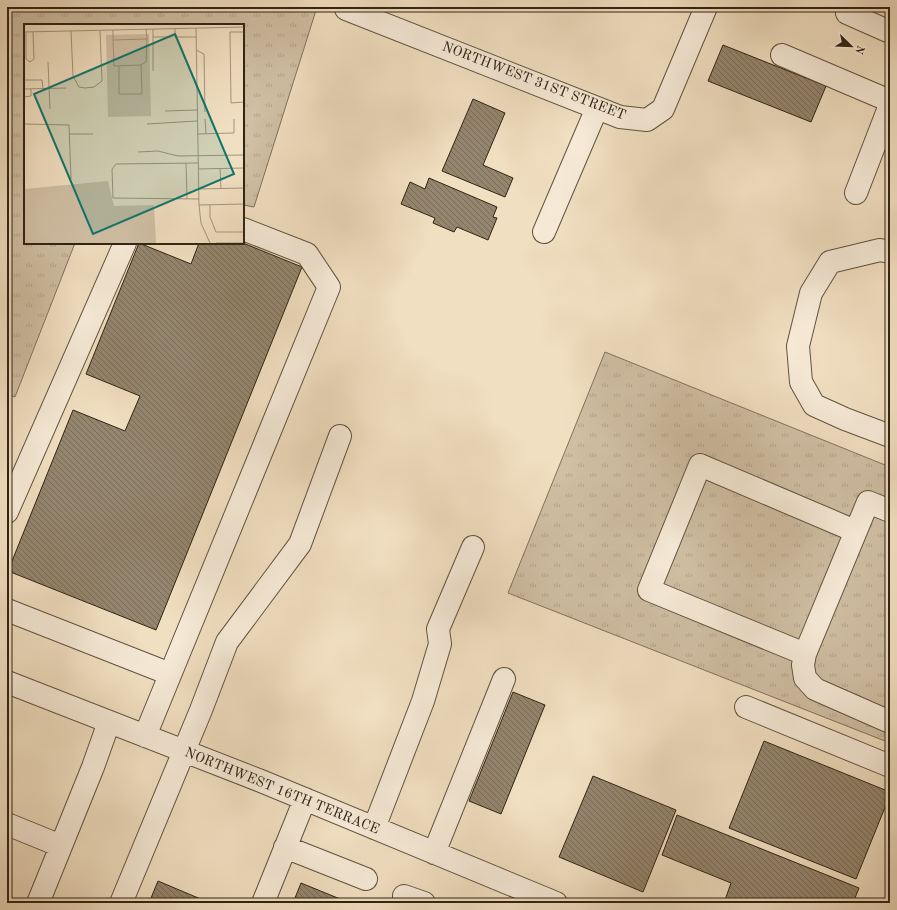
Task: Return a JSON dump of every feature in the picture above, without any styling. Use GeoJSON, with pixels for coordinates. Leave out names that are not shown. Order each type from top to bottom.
{"type":"FeatureCollection","features":[{"type":"Feature","properties":{"kind":"street","name":"NORTHWEST 31ST STREET"},"geometry":{"type":"LineString","coordinates":[[346,8],[620,117],[647,120],[663,109],[706,7]]}},
{"type":"Feature","properties":{"kind":"street"},"geometry":{"type":"LineString","coordinates":[[847,13],[890,32]]}},
{"type":"Feature","properties":{"kind":"street"},"geometry":{"type":"LineString","coordinates":[[782,55],[890,101]]}},
{"type":"Feature","properties":{"kind":"street"},"geometry":{"type":"LineString","coordinates":[[856,193],[890,105]]}},
{"type":"Feature","properties":{"kind":"street"},"geometry":{"type":"LineString","coordinates":[[544,232],[597,108]]}},
{"type":"Feature","properties":{"kind":"street"},"geometry":{"type":"LineString","coordinates":[[145,736],[329,287],[307,254],[244,229]]}},
{"type":"Feature","properties":{"kind":"street"},"geometry":{"type":"LineString","coordinates":[[7,512],[125,244]]}},
{"type":"Feature","properties":{"kind":"street"},"geometry":{"type":"LineString","coordinates":[[890,252],[880,250],[830,262],[811,293],[798,346],[801,382],[814,405],[845,419],[890,436]]}},
{"type":"Feature","properties":{"kind":"street"},"geometry":{"type":"LineString","coordinates":[[121,903],[201,710],[227,642],[300,544],[340,436]]}},
{"type":"Feature","properties":{"kind":"street"},"geometry":{"type":"LineString","coordinates":[[805,654],[648,590],[700,465],[855,531]]}},
{"type":"Feature","properties":{"kind":"street"},"geometry":{"type":"LineString","coordinates":[[890,511],[868,502],[805,654],[803,665],[806,678],[815,689],[890,722]]}},
{"type":"Feature","properties":{"kind":"street"},"geometry":{"type":"LineString","coordinates":[[374,828],[423,701],[440,644],[438,629],[473,547]]}},
{"type":"Feature","properties":{"kind":"street"},"geometry":{"type":"LineString","coordinates":[[7,610],[170,674]]}},
{"type":"Feature","properties":{"kind":"street"},"geometry":{"type":"LineString","coordinates":[[434,852],[504,679]]}},
{"type":"Feature","properties":{"kind":"street","name":"NORTHWEST 16TH TERRACE"},"geometry":{"type":"LineString","coordinates":[[7,682],[183,752],[261,781],[556,903]]}},
{"type":"Feature","properties":{"kind":"street"},"geometry":{"type":"LineString","coordinates":[[746,707],[890,766]]}},
{"type":"Feature","properties":{"kind":"street"},"geometry":{"type":"LineString","coordinates":[[38,903],[93,767],[109,722]]}},
{"type":"Feature","properties":{"kind":"street"},"geometry":{"type":"LineString","coordinates":[[263,903],[305,800]]}},
{"type":"Feature","properties":{"kind":"street"},"geometry":{"type":"LineString","coordinates":[[7,824],[61,846]]}},
{"type":"Feature","properties":{"kind":"street"},"geometry":{"type":"LineString","coordinates":[[285,847],[366,879]]}},
{"type":"Feature","properties":{"kind":"green space"},"geometry":{"type":"Polygon","coordinates":[[[7,7],[317,7],[254,207],[244,205],[244,24],[24,24],[24,244],[75,244],[15,397],[7,394],[7,7]]]}},
{"type":"Feature","properties":{"kind":"green space"},"geometry":{"type":"Polygon","coordinates":[[[605,352],[890,467],[890,743],[508,593],[605,352]]]}},
{"type":"Feature","properties":{"kind":"building"},"geometry":{"type":"Polygon","coordinates":[[[723,45],[826,86],[811,122],[708,81],[723,45]]]}},
{"type":"Feature","properties":{"kind":"building"},"geometry":{"type":"Polygon","coordinates":[[[473,99],[505,113],[483,165],[513,178],[505,197],[442,171],[473,99]]]}},
{"type":"Feature","properties":{"kind":"building"},"geometry":{"type":"Polygon","coordinates":[[[429,178],[497,207],[493,217],[497,218],[488,240],[457,227],[454,232],[433,223],[435,218],[401,204],[410,182],[425,189],[429,178]]]}},
{"type":"Feature","properties":{"kind":"building"},"geometry":{"type":"Polygon","coordinates":[[[244,243],[302,267],[156,630],[8,571],[73,410],[125,431],[140,396],[86,374],[139,244],[191,264],[199,244],[244,243]]]}},
{"type":"Feature","properties":{"kind":"building"},"geometry":{"type":"Polygon","coordinates":[[[513,692],[545,705],[501,814],[469,801],[513,692]]]}},
{"type":"Feature","properties":{"kind":"building"},"geometry":{"type":"Polygon","coordinates":[[[764,741],[890,792],[856,879],[729,828],[764,741]]]}},
{"type":"Feature","properties":{"kind":"building"},"geometry":{"type":"Polygon","coordinates":[[[593,776],[676,810],[643,892],[559,857],[593,776]]]}},
{"type":"Feature","properties":{"kind":"building"},"geometry":{"type":"Polygon","coordinates":[[[677,815],[859,888],[853,903],[724,903],[731,883],[662,855],[677,815]]]}},
{"type":"Feature","properties":{"kind":"building"},"geometry":{"type":"Polygon","coordinates":[[[158,881],[203,900],[202,903],[149,903],[158,881]]]}},
{"type":"Feature","properties":{"kind":"building"},"geometry":{"type":"Polygon","coordinates":[[[301,883],[350,903],[293,903],[301,883]]]}}]}
